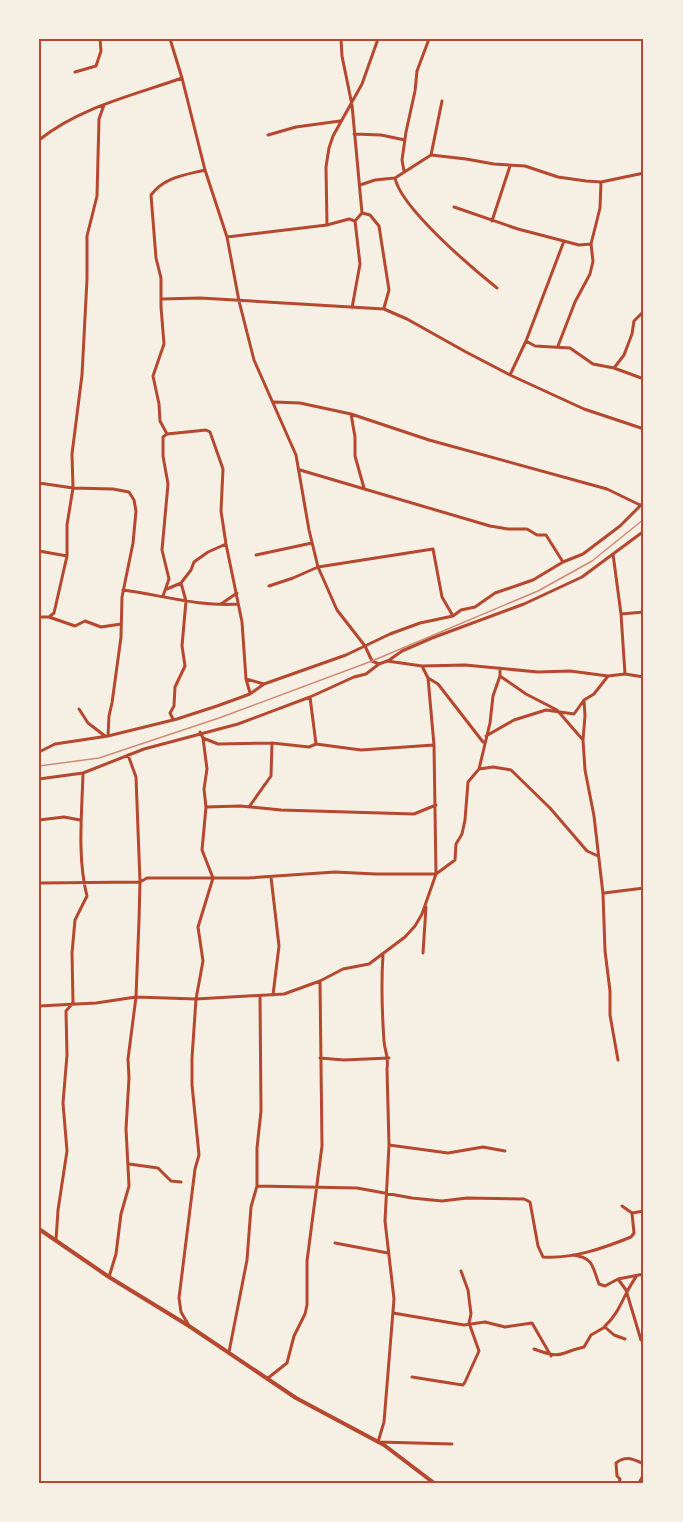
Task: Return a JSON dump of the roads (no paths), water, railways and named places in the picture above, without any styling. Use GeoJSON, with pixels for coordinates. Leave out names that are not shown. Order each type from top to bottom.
{"type":"FeatureCollection","features":[{"type":"Feature","properties":{"kind":"street"},"geometry":{"type":"LineString","coordinates":[[75,72],[96,66],[101,51],[100,39]]}},
{"type":"Feature","properties":{"kind":"street"},"geometry":{"type":"LineString","coordinates":[[170,39],[205,170],[227,237],[239,301],[254,360],[296,455],[318,567],[337,610],[365,646],[372,661],[379,664]]}},
{"type":"Feature","properties":{"kind":"street"},"geometry":{"type":"LineString","coordinates":[[341,39],[342,56],[352,105],[362,213],[355,221],[360,264],[352,308]]}},
{"type":"Feature","properties":{"kind":"street"},"geometry":{"type":"LineString","coordinates":[[327,225],[326,167],[329,148],[362,84],[378,39]]}},
{"type":"Feature","properties":{"kind":"street"},"geometry":{"type":"LineString","coordinates":[[404,171],[402,160],[417,71],[429,39]]}},
{"type":"Feature","properties":{"kind":"street"},"geometry":{"type":"LineString","coordinates":[[39,140],[52,129],[78,115],[182,78]]}},
{"type":"Feature","properties":{"kind":"street"},"geometry":{"type":"LineString","coordinates":[[431,155],[442,101]]}},
{"type":"Feature","properties":{"kind":"street"},"geometry":{"type":"LineString","coordinates":[[49,617],[54,613],[67,556],[67,525],[73,488],[72,454],[82,375],[87,236],[97,196],[99,119],[104,105]]}},
{"type":"Feature","properties":{"kind":"street"},"geometry":{"type":"LineString","coordinates":[[268,135],[296,127],[341,121]]}},
{"type":"Feature","properties":{"kind":"street"},"geometry":{"type":"LineString","coordinates":[[354,134],[381,135],[405,140]]}},
{"type":"Feature","properties":{"kind":"street"},"geometry":{"type":"LineString","coordinates":[[360,185],[375,180],[395,178],[431,155],[525,166],[558,177],[601,182],[644,173]]}},
{"type":"Feature","properties":{"kind":"street"},"geometry":{"type":"LineString","coordinates":[[492,221],[510,166]]}},
{"type":"Feature","properties":{"kind":"street"},"geometry":{"type":"LineString","coordinates":[[167,434],[160,421],[153,375],[164,344],[161,278],[156,258],[152,195],[159,185],[166,181],[205,170]]}},
{"type":"Feature","properties":{"kind":"street"},"geometry":{"type":"LineString","coordinates":[[395,178],[397,189],[416,213],[474,270],[497,288]]}},
{"type":"Feature","properties":{"kind":"street"},"geometry":{"type":"LineString","coordinates":[[558,346],[575,302],[590,274],[593,261],[591,244],[600,208],[601,182]]}},
{"type":"Feature","properties":{"kind":"street"},"geometry":{"type":"LineString","coordinates":[[454,207],[492,221],[564,241],[579,245],[591,244]]}},
{"type":"Feature","properties":{"kind":"street"},"geometry":{"type":"LineString","coordinates":[[362,213],[370,215],[379,226],[388,290],[384,309]]}},
{"type":"Feature","properties":{"kind":"street"},"geometry":{"type":"LineString","coordinates":[[227,237],[327,225],[342,220],[355,221]]}},
{"type":"Feature","properties":{"kind":"street"},"geometry":{"type":"LineString","coordinates":[[510,375],[526,341],[564,241]]}},
{"type":"Feature","properties":{"kind":"street"},"geometry":{"type":"LineString","coordinates":[[162,299],[200,298],[384,309],[407,319],[510,375],[585,409],[644,429]]}},
{"type":"Feature","properties":{"kind":"street"},"geometry":{"type":"LineString","coordinates":[[614,368],[624,355],[634,321],[644,311]]}},
{"type":"Feature","properties":{"kind":"street"},"geometry":{"type":"LineString","coordinates":[[526,341],[535,346],[570,348],[593,363],[644,379]]}},
{"type":"Feature","properties":{"kind":"street"},"geometry":{"type":"LineString","coordinates":[[273,402],[300,403],[351,414],[429,440],[607,489],[640,505]]}},
{"type":"Feature","properties":{"kind":"street"},"geometry":{"type":"LineString","coordinates":[[351,414],[355,437],[355,456],[364,490]]}},
{"type":"Feature","properties":{"kind":"street"},"geometry":{"type":"LineString","coordinates":[[163,596],[169,579],[162,550],[168,484],[163,456],[163,437],[167,434],[206,430],[213,436],[223,469],[222,511],[226,544],[242,622],[246,679],[250,694]]}},
{"type":"Feature","properties":{"kind":"street"},"geometry":{"type":"LineString","coordinates":[[300,470],[490,526],[508,530],[527,529],[537,535],[546,535],[563,562]]}},
{"type":"Feature","properties":{"kind":"street"},"geometry":{"type":"LineString","coordinates":[[39,483],[73,488],[113,489],[129,492],[135,500],[133,543],[123,590],[112,703],[106,736]]}},
{"type":"Feature","properties":{"kind":"street"},"geometry":{"type":"LineString","coordinates":[[39,752],[55,744],[106,736],[173,720],[250,694],[264,684],[365,646],[390,634],[420,623],[453,616],[461,610],[474,607],[495,593],[533,580],[563,562],[583,554],[620,526],[644,502]]}},
{"type":"Feature","properties":{"kind":"street"},"geometry":{"type":"LineString","coordinates":[[39,779],[83,773],[128,755],[200,732],[238,724],[310,697],[366,674],[402,651],[560,588],[582,577],[644,531]]}},
{"type":"Feature","properties":{"kind":"street"},"geometry":{"type":"LineString","coordinates":[[256,555],[312,543]]}},
{"type":"Feature","properties":{"kind":"street"},"geometry":{"type":"LineString","coordinates":[[163,596],[167,588],[181,583],[194,562],[208,552],[226,544]]}},
{"type":"Feature","properties":{"kind":"street"},"geometry":{"type":"LineString","coordinates":[[269,586],[318,567],[433,549],[442,597],[453,616]]}},
{"type":"Feature","properties":{"kind":"street"},"geometry":{"type":"LineString","coordinates":[[39,551],[67,556]]}},
{"type":"Feature","properties":{"kind":"street"},"geometry":{"type":"LineString","coordinates":[[613,553],[621,614],[625,674]]}},
{"type":"Feature","properties":{"kind":"street"},"geometry":{"type":"LineString","coordinates":[[173,720],[170,713],[175,700],[175,687],[184,666],[182,646],[186,601],[181,583]]}},
{"type":"Feature","properties":{"kind":"street"},"geometry":{"type":"LineString","coordinates":[[123,590],[186,601],[220,605],[238,604]]}},
{"type":"Feature","properties":{"kind":"street"},"geometry":{"type":"LineString","coordinates":[[220,605],[237,593]]}},
{"type":"Feature","properties":{"kind":"street"},"geometry":{"type":"LineString","coordinates":[[621,614],[644,612]]}},
{"type":"Feature","properties":{"kind":"street"},"geometry":{"type":"LineString","coordinates":[[39,617],[49,617],[75,626],[85,621],[101,627],[121,624]]}},
{"type":"Feature","properties":{"kind":"street"},"geometry":{"type":"LineString","coordinates":[[387,661],[422,666],[465,665],[538,672],[570,671],[608,676],[625,674],[644,677]]}},
{"type":"Feature","properties":{"kind":"street"},"geometry":{"type":"LineString","coordinates":[[39,1005],[96,1003],[136,997],[196,999],[213,996],[226,998],[284,994],[320,981],[343,969],[369,964],[405,937],[415,926],[427,902],[436,874],[434,745],[428,678],[422,666]]}},
{"type":"Feature","properties":{"kind":"street"},"geometry":{"type":"LineString","coordinates":[[39,883],[140,882],[147,879],[271,877],[335,872],[436,874],[455,860],[456,844],[462,834],[465,820],[468,782],[479,769],[500,668]]}},
{"type":"Feature","properties":{"kind":"street"},"geometry":{"type":"LineString","coordinates":[[500,676],[526,694],[556,710],[574,714],[584,700],[594,694],[608,676]]}},
{"type":"Feature","properties":{"kind":"street"},"geometry":{"type":"LineString","coordinates":[[428,678],[438,684],[484,742]]}},
{"type":"Feature","properties":{"kind":"street"},"geometry":{"type":"LineString","coordinates":[[246,679],[264,684]]}},
{"type":"Feature","properties":{"kind":"street"},"geometry":{"type":"LineString","coordinates":[[310,697],[316,744]]}},
{"type":"Feature","properties":{"kind":"street"},"geometry":{"type":"LineString","coordinates":[[584,700],[585,770],[594,816],[603,894],[610,1015],[618,1060]]}},
{"type":"Feature","properties":{"kind":"street"},"geometry":{"type":"LineString","coordinates":[[79,709],[88,723],[106,736]]}},
{"type":"Feature","properties":{"kind":"street"},"geometry":{"type":"LineString","coordinates":[[486,735],[514,720],[546,710],[556,710],[583,740]]}},
{"type":"Feature","properties":{"kind":"street"},"geometry":{"type":"LineString","coordinates":[[203,738],[207,731]]}},
{"type":"Feature","properties":{"kind":"street"},"geometry":{"type":"LineString","coordinates":[[189,1326],[181,1312],[179,1298],[195,1169],[199,1155],[192,1085],[196,999],[203,961],[198,927],[213,878],[202,850],[207,769],[203,738],[200,732]]}},
{"type":"Feature","properties":{"kind":"street"},"geometry":{"type":"LineString","coordinates":[[203,738],[218,744],[272,743],[309,747],[316,744],[361,750],[434,745]]}},
{"type":"Feature","properties":{"kind":"street"},"geometry":{"type":"LineString","coordinates":[[249,807],[271,776],[272,743]]}},
{"type":"Feature","properties":{"kind":"street"},"geometry":{"type":"LineString","coordinates":[[109,1277],[116,1254],[121,1214],[129,1186],[126,1129],[128,1059],[136,997],[140,882],[136,777],[128,755]]}},
{"type":"Feature","properties":{"kind":"street"},"geometry":{"type":"LineString","coordinates":[[479,769],[493,766],[511,770],[550,808],[587,851],[598,856]]}},
{"type":"Feature","properties":{"kind":"street"},"geometry":{"type":"LineString","coordinates":[[56,1241],[67,1151],[63,1103],[68,1055],[66,1011],[73,1003],[72,953],[75,920],[87,896],[80,820],[83,773]]}},
{"type":"Feature","properties":{"kind":"street"},"geometry":{"type":"LineString","coordinates":[[206,807],[414,814],[436,805]]}},
{"type":"Feature","properties":{"kind":"street"},"geometry":{"type":"LineString","coordinates":[[39,820],[64,817],[80,820]]}},
{"type":"Feature","properties":{"kind":"street"},"geometry":{"type":"LineString","coordinates":[[271,877],[279,946],[273,995]]}},
{"type":"Feature","properties":{"kind":"street"},"geometry":{"type":"LineString","coordinates":[[603,894],[644,888]]}},
{"type":"Feature","properties":{"kind":"street"},"geometry":{"type":"LineString","coordinates":[[423,953],[427,902]]}},
{"type":"Feature","properties":{"kind":"street"},"geometry":{"type":"LineString","coordinates":[[378,1442],[385,1412],[394,1299],[385,1221],[389,1145],[387,1069],[389,1058],[384,1045],[381,993],[383,955]]}},
{"type":"Feature","properties":{"kind":"street"},"geometry":{"type":"LineString","coordinates":[[268,1378],[287,1363],[294,1336],[305,1314],[308,1288],[307,1261],[322,1146],[320,981]]}},
{"type":"Feature","properties":{"kind":"street"},"geometry":{"type":"LineString","coordinates":[[229,1352],[247,1260],[251,1207],[257,1186],[257,1148],[261,1111],[260,996]]}},
{"type":"Feature","properties":{"kind":"street"},"geometry":{"type":"LineString","coordinates":[[320,1058],[344,1060],[389,1058]]}},
{"type":"Feature","properties":{"kind":"street"},"geometry":{"type":"LineString","coordinates":[[389,1145],[448,1153],[483,1147],[506,1151]]}},
{"type":"Feature","properties":{"kind":"street"},"geometry":{"type":"LineString","coordinates":[[129,1164],[158,1168],[171,1181],[181,1182]]}},
{"type":"Feature","properties":{"kind":"street"},"geometry":{"type":"LineString","coordinates":[[257,1186],[357,1188],[442,1201],[467,1198],[524,1199],[530,1202],[538,1246],[543,1257],[588,1252],[631,1237],[634,1233],[632,1213]]}},
{"type":"Feature","properties":{"kind":"street"},"geometry":{"type":"LineString","coordinates":[[622,1206],[632,1213],[644,1211]]}},
{"type":"Feature","properties":{"kind":"street"},"geometry":{"type":"LineString","coordinates":[[39,1230],[229,1352],[296,1398],[378,1442],[434,1483]]}},
{"type":"Feature","properties":{"kind":"street"},"geometry":{"type":"LineString","coordinates":[[335,1243],[388,1253]]}},
{"type":"Feature","properties":{"kind":"street"},"geometry":{"type":"LineString","coordinates":[[570,1255],[585,1257],[592,1263],[599,1284],[605,1286],[618,1279],[644,1274]]}},
{"type":"Feature","properties":{"kind":"street"},"geometry":{"type":"LineString","coordinates":[[412,1377],[463,1385],[465,1382],[479,1351],[469,1323],[471,1314],[468,1290],[461,1270]]}},
{"type":"Feature","properties":{"kind":"street"},"geometry":{"type":"LineString","coordinates":[[534,1349],[551,1356],[567,1354],[584,1347],[591,1335],[613,1319],[626,1290],[638,1275]]}},
{"type":"Feature","properties":{"kind":"street"},"geometry":{"type":"LineString","coordinates":[[618,1279],[626,1290],[641,1341]]}},
{"type":"Feature","properties":{"kind":"street"},"geometry":{"type":"LineString","coordinates":[[393,1313],[446,1323],[485,1322],[505,1327],[532,1323],[551,1356]]}},
{"type":"Feature","properties":{"kind":"street"},"geometry":{"type":"LineString","coordinates":[[605,1327],[614,1335],[625,1339]]}},
{"type":"Feature","properties":{"kind":"street"},"geometry":{"type":"LineString","coordinates":[[378,1442],[452,1444]]}},
{"type":"Feature","properties":{"kind":"street"},"geometry":{"type":"LineString","coordinates":[[619,1483],[616,1463],[622,1458],[631,1458],[644,1464]]}},
{"type":"Feature","properties":{"kind":"street"},"geometry":{"type":"LineString","coordinates":[[639,1483],[644,1474]]}},
{"type":"Feature","properties":{"kind":"railway"},"geometry":{"type":"LineString","coordinates":[[39,766],[99,758],[219,718],[372,661],[538,591],[592,561],[644,519]]}}]}
